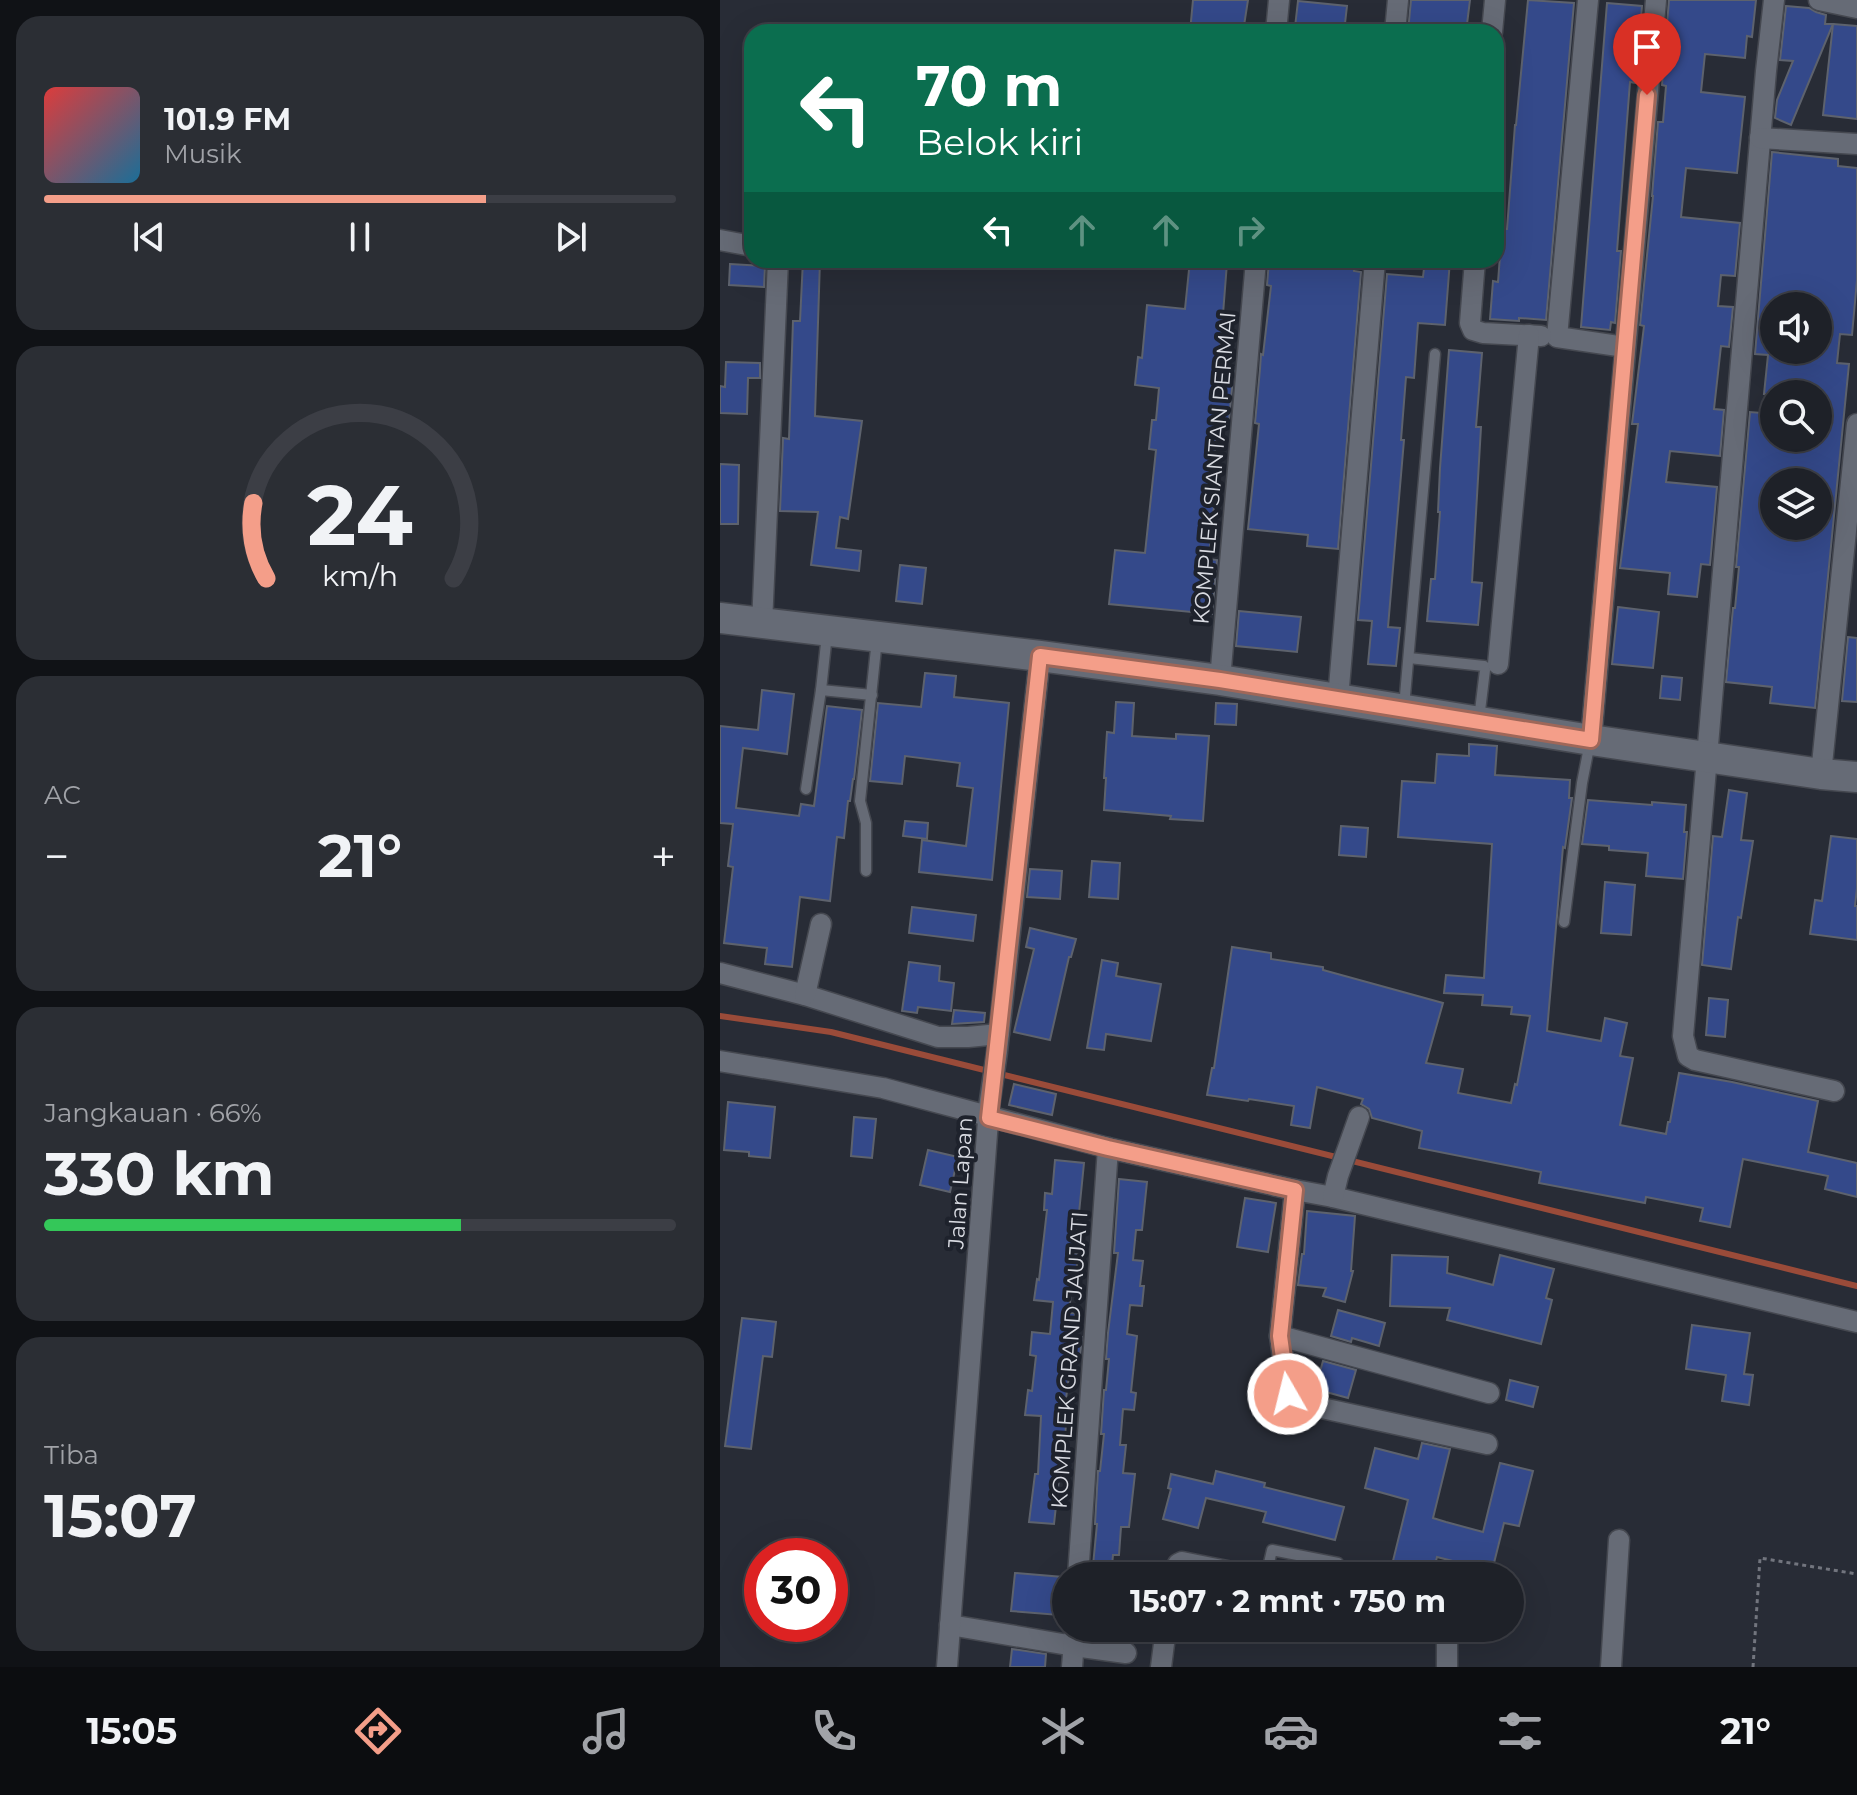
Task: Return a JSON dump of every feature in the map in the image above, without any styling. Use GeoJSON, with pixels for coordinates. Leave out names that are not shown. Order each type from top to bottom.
{"type":"FeatureCollection","features":[{"type":"Feature","properties":{"kind":"street"},"geometry":{"type":"LineString","coordinates":[[1277,24],[1279,0]]}},
{"type":"Feature","properties":{"kind":"street"},"geometry":{"type":"LineString","coordinates":[[1396,24],[1398,0]]}},
{"type":"Feature","properties":{"kind":"street"},"geometry":{"type":"LineString","coordinates":[[1493,24],[1495,0]]}},
{"type":"Feature","properties":{"kind":"street"},"geometry":{"type":"LineString","coordinates":[[1557,337],[1588,0]]}},
{"type":"Feature","properties":{"kind":"street"},"geometry":{"type":"LineString","coordinates":[[1591,740],[1656,0]]}},
{"type":"Feature","properties":{"kind":"street"},"geometry":{"type":"LineString","coordinates":[[1774,0],[1683,1036],[1684,1048],[1688,1056],[1695,1060],[1834,1091]]}},
{"type":"Feature","properties":{"kind":"street"},"geometry":{"type":"LineString","coordinates":[[1819,0],[1857,8]]}},
{"type":"Feature","properties":{"kind":"street"},"geometry":{"type":"LineString","coordinates":[[1760,138],[1857,144]]}},
{"type":"Feature","properties":{"kind":"street"},"geometry":{"type":"LineString","coordinates":[[720,240],[744,244]]}},
{"type":"Feature","properties":{"kind":"street"},"geometry":{"type":"LineString","coordinates":[[762,624],[778,268]]}},
{"type":"Feature","properties":{"kind":"street","name":"KOMPLEK SIANTAN PERMAI"},"geometry":{"type":"LineString","coordinates":[[1220,680],[1255,268]]}},
{"type":"Feature","properties":{"kind":"street"},"geometry":{"type":"LineString","coordinates":[[1338,699],[1374,268]]}},
{"type":"Feature","properties":{"kind":"street"},"geometry":{"type":"LineString","coordinates":[[1474,268],[1470,323],[1473,330],[1625,347]]}},
{"type":"Feature","properties":{"kind":"street"},"geometry":{"type":"LineString","coordinates":[[1498,664],[1529,335]]}},
{"type":"Feature","properties":{"kind":"street"},"geometry":{"type":"LineString","coordinates":[[1821,774],[1857,424]]}},
{"type":"Feature","properties":{"kind":"street"},"geometry":{"type":"LineString","coordinates":[[720,618],[1220,680],[1591,740],[1857,777]]}},
{"type":"Feature","properties":{"kind":"street","name":"Jalan Lapan"},"geometry":{"type":"LineString","coordinates":[[947,1667],[989,1112],[1040,656]]}},
{"type":"Feature","properties":{"kind":"street"},"geometry":{"type":"LineString","coordinates":[[805,995],[821,924]]}},
{"type":"Feature","properties":{"kind":"street"},"geometry":{"type":"LineString","coordinates":[[720,973],[805,995],[938,1037],[968,1037],[998,1043]]}},
{"type":"Feature","properties":{"kind":"street"},"geometry":{"type":"LineString","coordinates":[[720,1061],[883,1088],[989,1112],[1108,1148],[1333,1197],[1857,1322]]}},
{"type":"Feature","properties":{"kind":"street"},"geometry":{"type":"LineString","coordinates":[[1333,1197],[1359,1117]]}},
{"type":"Feature","properties":{"kind":"street","name":"KOMPLEK GRAND JAUJATI"},"geometry":{"type":"LineString","coordinates":[[1079,1562],[1108,1148]]}},
{"type":"Feature","properties":{"kind":"street"},"geometry":{"type":"LineString","coordinates":[[1295,1190],[1280,1336],[1288,1394],[1299,1403],[1487,1444]]}},
{"type":"Feature","properties":{"kind":"street"},"geometry":{"type":"LineString","coordinates":[[1280,1336],[1489,1393]]}},
{"type":"Feature","properties":{"kind":"street"},"geometry":{"type":"LineString","coordinates":[[1611,1667],[1619,1540]]}},
{"type":"Feature","properties":{"kind":"street"},"geometry":{"type":"LineString","coordinates":[[950,1625],[1126,1653]]}},
{"type":"Feature","properties":{"kind":"street"},"geometry":{"type":"LineString","coordinates":[[1161,1667],[1164,1642]]}},
{"type":"Feature","properties":{"kind":"street"},"geometry":{"type":"LineString","coordinates":[[1447,1642],[1447,1667]]}},
{"type":"Feature","properties":{"kind":"lane"},"geometry":{"type":"LineString","coordinates":[[1404,710],[1435,354]]}},
{"type":"Feature","properties":{"kind":"lane"},"geometry":{"type":"LineString","coordinates":[[806,789],[827,632]]}},
{"type":"Feature","properties":{"kind":"lane"},"geometry":{"type":"LineString","coordinates":[[866,871],[866,823],[860,801],[877,637]]}},
{"type":"Feature","properties":{"kind":"lane"},"geometry":{"type":"LineString","coordinates":[[1409,658],[1484,666],[1478,722]]}},
{"type":"Feature","properties":{"kind":"lane"},"geometry":{"type":"LineString","coordinates":[[821,690],[872,695]]}},
{"type":"Feature","properties":{"kind":"lane"},"geometry":{"type":"LineString","coordinates":[[1564,922],[1582,783],[1591,740]]}},
{"type":"Feature","properties":{"kind":"lane"},"geometry":{"type":"LineString","coordinates":[[1269,1562],[1272,1550],[1333,1562]]}},
{"type":"Feature","properties":{"kind":"path"},"geometry":{"type":"LineString","coordinates":[[1753,1667],[1760,1558],[1857,1574]]}},
{"type":"Feature","properties":{"kind":"building"},"geometry":{"type":"Polygon","coordinates":[[[1193,0],[1248,0],[1244,24],[1191,24],[1193,0]]]}},
{"type":"Feature","properties":{"kind":"building"},"geometry":{"type":"Polygon","coordinates":[[[1411,0],[1470,0],[1467,24],[1409,24],[1411,0]]]}},
{"type":"Feature","properties":{"kind":"building"},"geometry":{"type":"Polygon","coordinates":[[[1528,0],[1574,3],[1546,320],[1490,319],[1493,281],[1498,282],[1499,268],[1504,268],[1504,229],[1507,229],[1528,0]]]}},
{"type":"Feature","properties":{"kind":"building"},"geometry":{"type":"Polygon","coordinates":[[[1669,0],[1756,0],[1752,37],[1747,36],[1745,58],[1705,54],[1701,92],[1745,97],[1737,173],[1686,168],[1681,217],[1740,223],[1735,276],[1721,275],[1718,306],[1733,307],[1729,347],[1721,346],[1714,409],[1724,410],[1720,456],[1670,451],[1666,482],[1717,487],[1710,565],[1701,564],[1697,597],[1668,594],[1670,573],[1620,568],[1638,424],[1632,424],[1644,326],[1640,325],[1658,122],[1663,122],[1666,86],[1662,85],[1669,0]]]}},
{"type":"Feature","properties":{"kind":"building"},"geometry":{"type":"Polygon","coordinates":[[[1298,1],[1347,6],[1345,24],[1295,24],[1298,1]]]}},
{"type":"Feature","properties":{"kind":"building"},"geometry":{"type":"Polygon","coordinates":[[[1607,3],[1642,6],[1636,83],[1630,82],[1617,251],[1621,251],[1615,323],[1611,322],[1610,330],[1581,327],[1607,3]]]}},
{"type":"Feature","properties":{"kind":"building"},"geometry":{"type":"Polygon","coordinates":[[[1786,6],[1809,8],[1826,15],[1825,24],[1833,24],[1791,125],[1775,118],[1777,100],[1793,61],[1780,60],[1786,6]]]}},
{"type":"Feature","properties":{"kind":"building"},"geometry":{"type":"Polygon","coordinates":[[[1833,24],[1857,26],[1857,119],[1823,115],[1833,24]]]}},
{"type":"Feature","properties":{"kind":"building"},"geometry":{"type":"Polygon","coordinates":[[[1772,152],[1838,159],[1838,166],[1857,168],[1857,280],[1852,335],[1840,334],[1837,363],[1849,364],[1832,536],[1832,468],[1760,468],[1760,540],[1832,540],[1815,708],[1770,703],[1772,687],[1726,682],[1739,567],[1736,567],[1750,412],[1760,413],[1760,452],[1832,452],[1832,380],[1765,380],[1767,364],[1832,364],[1832,292],[1760,292],[1772,152]]]}},
{"type":"Feature","properties":{"kind":"building"},"geometry":{"type":"Polygon","coordinates":[[[730,264],[765,268],[764,287],[729,285],[730,264]]]}},
{"type":"Feature","properties":{"kind":"building"},"geometry":{"type":"Polygon","coordinates":[[[803,268],[820,268],[815,416],[862,421],[848,519],[840,517],[836,548],[861,551],[859,571],[811,565],[818,512],[780,511],[783,438],[789,439],[793,321],[800,321],[803,268]]]}},
{"type":"Feature","properties":{"kind":"building"},"geometry":{"type":"Polygon","coordinates":[[[1189,268],[1227,268],[1219,365],[1234,367],[1229,420],[1218,419],[1214,462],[1218,463],[1209,559],[1217,560],[1212,614],[1109,604],[1115,550],[1145,553],[1156,450],[1149,449],[1159,388],[1135,385],[1138,357],[1142,358],[1147,305],[1185,309],[1189,268]]]}},
{"type":"Feature","properties":{"kind":"building"},"geometry":{"type":"Polygon","coordinates":[[[1268,268],[1354,268],[1354,271],[1361,272],[1338,549],[1307,546],[1308,535],[1248,529],[1259,424],[1255,423],[1261,354],[1271,286],[1267,285],[1268,268]]]}},
{"type":"Feature","properties":{"kind":"building"},"geometry":{"type":"Polygon","coordinates":[[[1424,268],[1449,268],[1445,325],[1418,323],[1414,378],[1406,377],[1401,440],[1404,440],[1388,627],[1400,628],[1396,666],[1368,664],[1372,621],[1358,620],[1387,274],[1423,277],[1424,268]]]}},
{"type":"Feature","properties":{"kind":"building"},"geometry":{"type":"Polygon","coordinates":[[[1760,295],[1760,354],[1755,354],[1760,295]]]}},
{"type":"Feature","properties":{"kind":"building"},"geometry":{"type":"Polygon","coordinates":[[[1449,350],[1482,353],[1476,427],[1481,427],[1472,582],[1482,583],[1478,625],[1427,621],[1431,579],[1435,579],[1449,350]]]}},
{"type":"Feature","properties":{"kind":"building"},"geometry":{"type":"Polygon","coordinates":[[[726,362],[760,363],[760,378],[748,378],[747,414],[720,413],[720,386],[725,387],[726,362]]]}},
{"type":"Feature","properties":{"kind":"building"},"geometry":{"type":"Polygon","coordinates":[[[720,464],[739,465],[738,524],[720,524],[720,464]]]}},
{"type":"Feature","properties":{"kind":"building"},"geometry":{"type":"Polygon","coordinates":[[[900,565],[926,568],[922,604],[896,601],[900,565]]]}},
{"type":"Feature","properties":{"kind":"building"},"geometry":{"type":"Polygon","coordinates":[[[1618,607],[1659,612],[1653,668],[1612,664],[1618,607]]]}},
{"type":"Feature","properties":{"kind":"building"},"geometry":{"type":"Polygon","coordinates":[[[1239,611],[1301,617],[1297,652],[1236,646],[1239,611]]]}},
{"type":"Feature","properties":{"kind":"building"},"geometry":{"type":"Polygon","coordinates":[[[1848,637],[1857,638],[1857,702],[1842,701],[1848,637]]]}},
{"type":"Feature","properties":{"kind":"building"},"geometry":{"type":"Polygon","coordinates":[[[925,673],[956,676],[954,697],[1009,703],[992,880],[919,872],[922,840],[966,846],[973,788],[957,786],[960,763],[905,756],[902,784],[870,781],[878,703],[921,707],[925,673]]]}},
{"type":"Feature","properties":{"kind":"building"},"geometry":{"type":"Polygon","coordinates":[[[1662,676],[1682,678],[1680,700],[1660,698],[1662,676]]]}},
{"type":"Feature","properties":{"kind":"building"},"geometry":{"type":"Polygon","coordinates":[[[762,690],[794,694],[787,754],[743,748],[736,808],[799,816],[801,804],[814,806],[827,706],[862,710],[844,838],[837,837],[830,901],[800,897],[792,967],[765,964],[767,948],[724,943],[733,867],[728,866],[733,824],[720,823],[720,726],[758,730],[762,690]]]}},
{"type":"Feature","properties":{"kind":"building"},"geometry":{"type":"Polygon","coordinates":[[[1116,702],[1134,703],[1132,736],[1176,739],[1176,734],[1209,736],[1203,821],[1104,810],[1107,732],[1114,733],[1116,702]]]}},
{"type":"Feature","properties":{"kind":"building"},"geometry":{"type":"Polygon","coordinates":[[[1216,703],[1237,704],[1236,725],[1215,724],[1216,703]]]}},
{"type":"Feature","properties":{"kind":"building"},"geometry":{"type":"Polygon","coordinates":[[[1469,744],[1497,746],[1495,775],[1570,780],[1569,798],[1572,798],[1563,847],[1547,1031],[1601,1041],[1605,1018],[1627,1023],[1620,1056],[1633,1058],[1620,1125],[1666,1134],[1679,1073],[1818,1101],[1808,1152],[1857,1163],[1857,1197],[1825,1189],[1828,1176],[1743,1159],[1730,1227],[1700,1221],[1703,1208],[1646,1197],[1645,1203],[1539,1183],[1541,1172],[1419,1148],[1422,1131],[1372,1118],[1369,1109],[1361,1104],[1363,1099],[1317,1087],[1310,1128],[1291,1125],[1294,1106],[1207,1095],[1214,1068],[1232,947],[1271,953],[1271,959],[1323,967],[1323,970],[1443,1003],[1426,1063],[1463,1069],[1458,1093],[1511,1103],[1530,1016],[1511,1014],[1512,1007],[1482,1005],[1483,995],[1444,993],[1446,975],[1484,978],[1492,844],[1398,837],[1402,781],[1435,783],[1437,754],[1469,756],[1469,744]]]}},
{"type":"Feature","properties":{"kind":"building"},"geometry":{"type":"Polygon","coordinates":[[[1729,790],[1747,793],[1741,840],[1753,841],[1731,969],[1702,965],[1713,836],[1722,837],[1729,790]]]}},
{"type":"Feature","properties":{"kind":"building"},"geometry":{"type":"Polygon","coordinates":[[[1588,800],[1686,805],[1683,879],[1646,876],[1648,853],[1582,844],[1588,800]]]}},
{"type":"Feature","properties":{"kind":"building"},"geometry":{"type":"Polygon","coordinates":[[[905,821],[928,823],[927,839],[903,836],[905,821]]]}},
{"type":"Feature","properties":{"kind":"building"},"geometry":{"type":"Polygon","coordinates":[[[1341,826],[1368,828],[1366,857],[1339,855],[1341,826]]]}},
{"type":"Feature","properties":{"kind":"building"},"geometry":{"type":"Polygon","coordinates":[[[1831,836],[1857,839],[1857,940],[1810,934],[1815,900],[1822,901],[1831,836]]]}},
{"type":"Feature","properties":{"kind":"building"},"geometry":{"type":"Polygon","coordinates":[[[1092,861],[1120,863],[1118,899],[1089,897],[1092,861]]]}},
{"type":"Feature","properties":{"kind":"building"},"geometry":{"type":"Polygon","coordinates":[[[1030,869],[1062,871],[1060,899],[1027,897],[1030,869]]]}},
{"type":"Feature","properties":{"kind":"building"},"geometry":{"type":"Polygon","coordinates":[[[1605,882],[1635,885],[1631,935],[1601,933],[1605,882]]]}},
{"type":"Feature","properties":{"kind":"building"},"geometry":{"type":"Polygon","coordinates":[[[912,907],[976,915],[973,941],[909,933],[912,907]]]}},
{"type":"Feature","properties":{"kind":"building"},"geometry":{"type":"Polygon","coordinates":[[[1030,928],[1076,939],[1050,1040],[1014,1032],[1034,949],[1026,947],[1030,928]]]}},
{"type":"Feature","properties":{"kind":"building"},"geometry":{"type":"Polygon","coordinates":[[[1102,960],[1118,963],[1116,976],[1161,984],[1151,1041],[1106,1034],[1104,1050],[1087,1048],[1102,960]]]}},
{"type":"Feature","properties":{"kind":"building"},"geometry":{"type":"Polygon","coordinates":[[[909,962],[940,966],[939,981],[954,983],[951,1011],[918,1007],[917,1013],[902,1011],[909,962]]]}},
{"type":"Feature","properties":{"kind":"building"},"geometry":{"type":"Polygon","coordinates":[[[1709,998],[1728,1000],[1725,1037],[1706,1035],[1709,998]]]}},
{"type":"Feature","properties":{"kind":"building"},"geometry":{"type":"Polygon","coordinates":[[[954,1010],[985,1013],[984,1022],[952,1024],[954,1010]]]}},
{"type":"Feature","properties":{"kind":"building"},"geometry":{"type":"Polygon","coordinates":[[[1014,1084],[1056,1094],[1052,1115],[1009,1105],[1014,1084]]]}},
{"type":"Feature","properties":{"kind":"building"},"geometry":{"type":"Polygon","coordinates":[[[728,1102],[775,1107],[770,1158],[724,1150],[728,1102]]]}},
{"type":"Feature","properties":{"kind":"building"},"geometry":{"type":"Polygon","coordinates":[[[854,1117],[876,1119],[872,1158],[851,1156],[854,1117]]]}},
{"type":"Feature","properties":{"kind":"building"},"geometry":{"type":"Polygon","coordinates":[[[928,1150],[958,1157],[950,1192],[920,1185],[928,1150]]]}},
{"type":"Feature","properties":{"kind":"building"},"geometry":{"type":"Polygon","coordinates":[[[1055,1160],[1084,1163],[1073,1253],[1078,1254],[1069,1313],[1075,1313],[1073,1336],[1082,1337],[1080,1356],[1071,1359],[1063,1423],[1066,1423],[1065,1443],[1054,1524],[1029,1522],[1035,1474],[1038,1474],[1041,1416],[1025,1415],[1028,1390],[1032,1391],[1036,1356],[1030,1355],[1032,1332],[1050,1334],[1053,1302],[1034,1300],[1047,1210],[1044,1210],[1045,1193],[1052,1194],[1055,1160]]]}},
{"type":"Feature","properties":{"kind":"building"},"geometry":{"type":"Polygon","coordinates":[[[1119,1179],[1147,1182],[1142,1230],[1136,1230],[1133,1260],[1143,1261],[1140,1286],[1144,1286],[1142,1306],[1130,1305],[1127,1334],[1137,1336],[1131,1392],[1136,1393],[1134,1410],[1123,1409],[1120,1445],[1126,1445],[1123,1473],[1135,1474],[1129,1527],[1121,1527],[1119,1555],[1113,1555],[1112,1562],[1093,1562],[1098,1471],[1104,1434],[1101,1434],[1104,1390],[1109,1359],[1106,1359],[1108,1333],[1118,1253],[1114,1253],[1119,1179]]]}},
{"type":"Feature","properties":{"kind":"building"},"geometry":{"type":"Polygon","coordinates":[[[1245,1198],[1276,1203],[1268,1252],[1237,1247],[1245,1198]]]}},
{"type":"Feature","properties":{"kind":"building"},"geometry":{"type":"Polygon","coordinates":[[[1307,1211],[1355,1216],[1353,1271],[1345,1302],[1323,1296],[1326,1288],[1298,1285],[1307,1211]]]}},
{"type":"Feature","properties":{"kind":"building"},"geometry":{"type":"Polygon","coordinates":[[[1392,1255],[1448,1257],[1447,1273],[1493,1285],[1500,1255],[1554,1269],[1546,1298],[1552,1300],[1541,1344],[1447,1320],[1450,1308],[1390,1306],[1392,1255]]]}},
{"type":"Feature","properties":{"kind":"building"},"geometry":{"type":"Polygon","coordinates":[[[1338,1310],[1385,1323],[1379,1346],[1331,1336],[1338,1310]]]}},
{"type":"Feature","properties":{"kind":"building"},"geometry":{"type":"Polygon","coordinates":[[[742,1318],[776,1322],[772,1357],[763,1356],[751,1449],[725,1446],[742,1318]]]}},
{"type":"Feature","properties":{"kind":"building"},"geometry":{"type":"Polygon","coordinates":[[[1692,1325],[1750,1333],[1744,1374],[1753,1375],[1749,1405],[1722,1401],[1726,1375],[1686,1369],[1692,1325]]]}},
{"type":"Feature","properties":{"kind":"building"},"geometry":{"type":"Polygon","coordinates":[[[1323,1361],[1356,1370],[1348,1398],[1315,1389],[1323,1361]]]}},
{"type":"Feature","properties":{"kind":"building"},"geometry":{"type":"Polygon","coordinates":[[[1510,1380],[1538,1387],[1533,1407],[1506,1400],[1510,1380]]]}},
{"type":"Feature","properties":{"kind":"building"},"geometry":{"type":"Polygon","coordinates":[[[1422,1443],[1450,1449],[1433,1518],[1483,1532],[1500,1463],[1533,1471],[1519,1526],[1504,1523],[1494,1562],[1457,1562],[1437,1557],[1436,1562],[1393,1562],[1408,1500],[1365,1488],[1375,1448],[1418,1459],[1422,1443]]]}},
{"type":"Feature","properties":{"kind":"building"},"geometry":{"type":"Polygon","coordinates":[[[1216,1471],[1265,1483],[1264,1487],[1344,1507],[1335,1540],[1263,1522],[1266,1512],[1206,1498],[1198,1528],[1163,1519],[1171,1489],[1168,1488],[1171,1474],[1213,1484],[1216,1471]]]}},
{"type":"Feature","properties":{"kind":"building"},"geometry":{"type":"Polygon","coordinates":[[[1015,1573],[1052,1576],[1052,1614],[1011,1611],[1015,1573]]]}},
{"type":"Feature","properties":{"kind":"building"},"geometry":{"type":"Polygon","coordinates":[[[1012,1649],[1046,1654],[1045,1667],[1010,1667],[1012,1649]]]}},
{"type":"Feature","properties":{"kind":"waterway"},"geometry":{"type":"LineString","coordinates":[[720,1016],[831,1032],[1857,1286]]}},
{"type":"Feature","properties":{"kind":"route"},"geometry":{"type":"LineString","coordinates":[[1288,1394],[1280,1336],[1295,1190],[989,1118],[1040,656],[1220,680],[1591,740],[1647,95]]}}]}
